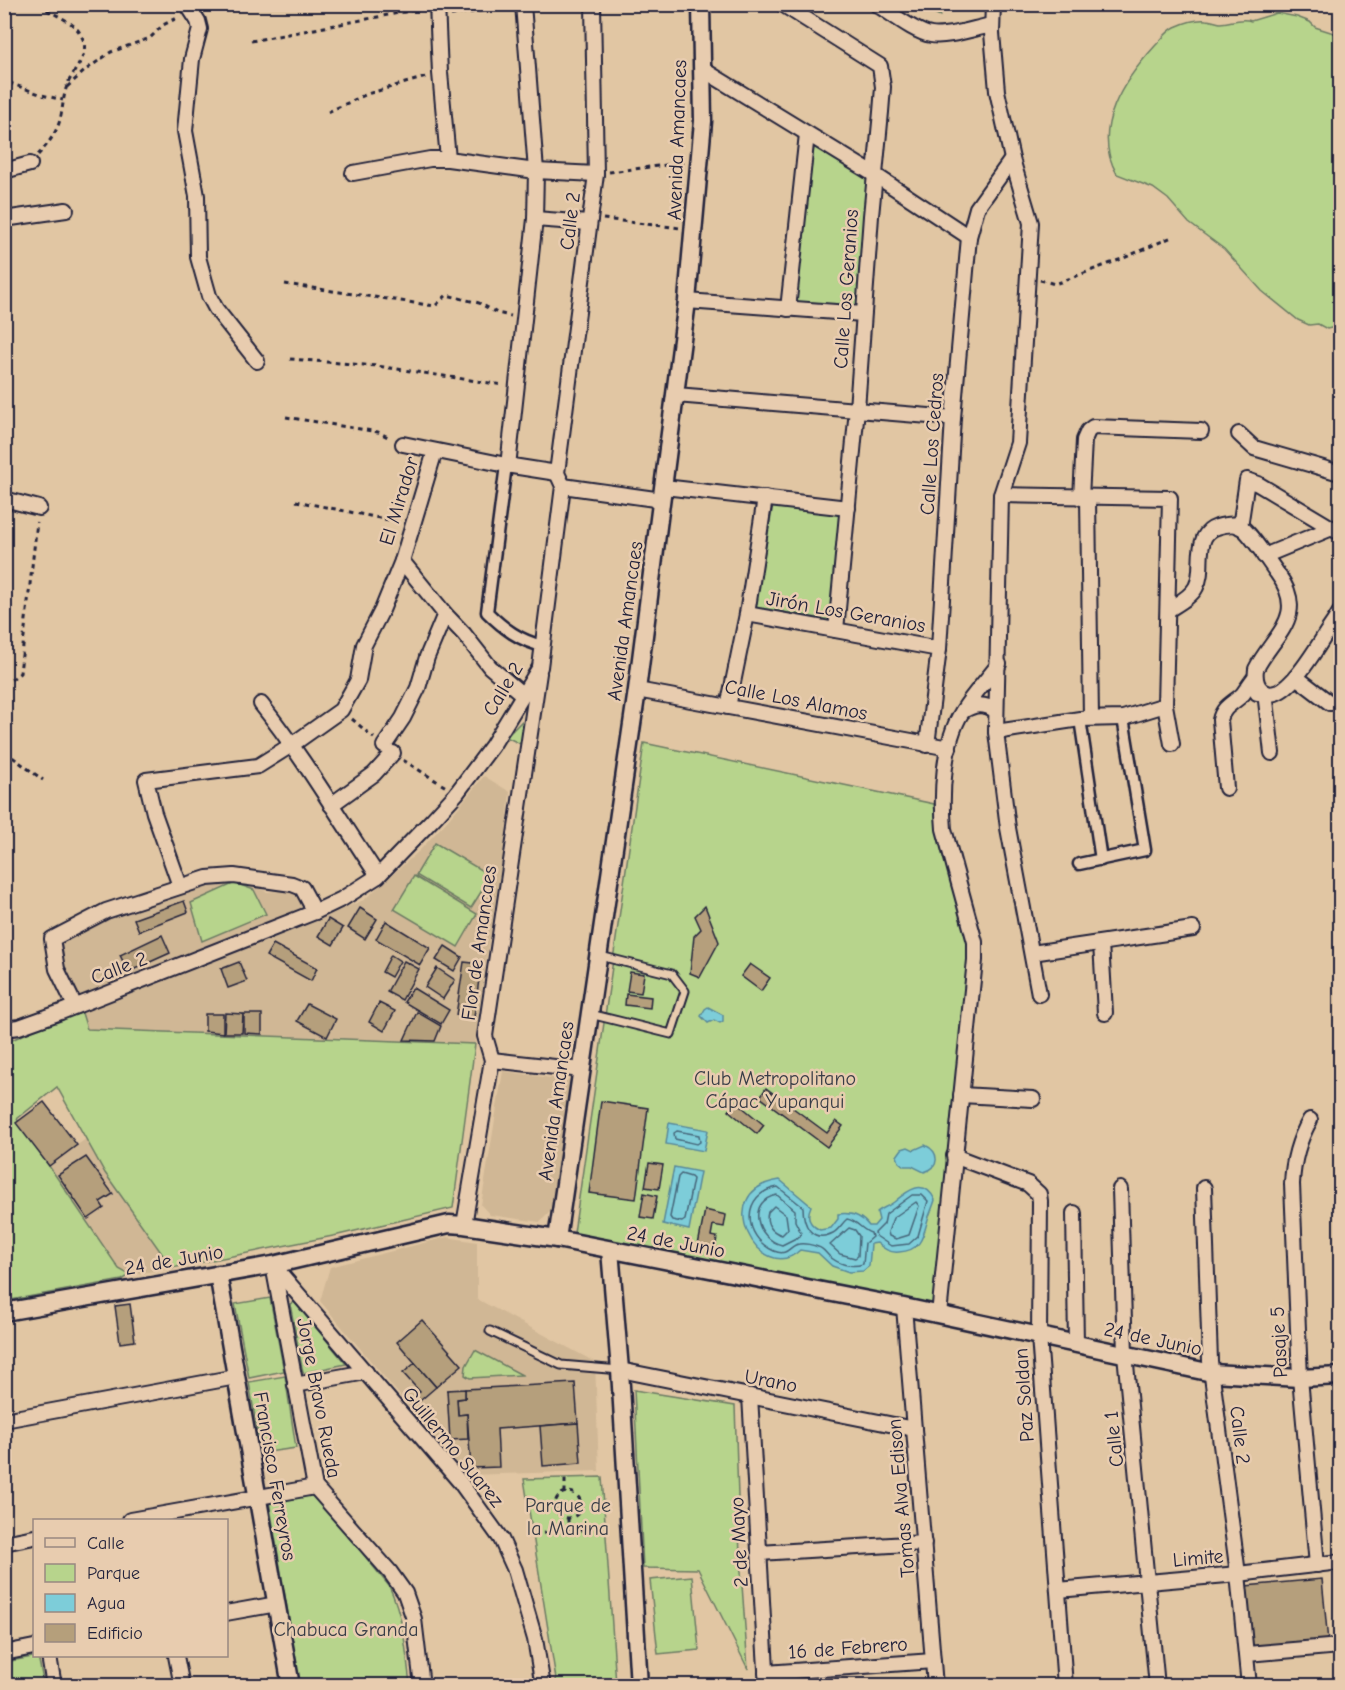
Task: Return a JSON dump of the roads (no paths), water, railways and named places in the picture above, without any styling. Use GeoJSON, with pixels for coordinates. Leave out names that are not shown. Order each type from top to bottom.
{"type":"FeatureCollection","features":[{"type":"Feature","properties":{"kind":"street","name":"Calle 2"},"geometry":{"type":"LineString","coordinates":[[557,473],[596,174],[593,4]]}},
{"type":"Feature","properties":{"kind":"street","name":"Avenida Amancaes"},"geometry":{"type":"LineString","coordinates":[[556,1239],[637,690],[676,395],[703,122],[702,4]]}},
{"type":"Feature","properties":{"kind":"street","name":"Calle Los Geranios"},"geometry":{"type":"LineString","coordinates":[[782,4],[880,66],[883,87],[837,630]]}},
{"type":"Feature","properties":{"kind":"street"},"geometry":{"type":"LineString","coordinates":[[876,4],[921,32],[930,35],[992,25]]}},
{"type":"Feature","properties":{"kind":"street"},"geometry":{"type":"LineString","coordinates":[[993,4],[992,25],[997,91],[1012,159],[1031,223],[1018,443],[1000,495],[999,664],[996,732],[1008,828],[1039,994]]}},
{"type":"Feature","properties":{"kind":"street"},"geometry":{"type":"LineString","coordinates":[[523,5],[536,171],[535,219],[517,387],[486,612],[503,628],[530,643],[543,646]]}},
{"type":"Feature","properties":{"kind":"street"},"geometry":{"type":"LineString","coordinates":[[437,7],[448,159]]}},
{"type":"Feature","properties":{"kind":"street"},"geometry":{"type":"LineString","coordinates":[[189,8],[198,21],[200,29],[192,59],[185,131],[197,195],[198,257],[208,296],[257,361]]}},
{"type":"Feature","properties":{"kind":"street"},"geometry":{"type":"LineString","coordinates":[[702,69],[875,175],[969,237]]}},
{"type":"Feature","properties":{"kind":"street"},"geometry":{"type":"LineString","coordinates":[[788,309],[807,134]]}},
{"type":"Feature","properties":{"kind":"street"},"geometry":{"type":"LineString","coordinates":[[352,172],[430,159],[448,159],[536,171],[596,174]]}},
{"type":"Feature","properties":{"kind":"street","name":"Calle Los Cedros"},"geometry":{"type":"LineString","coordinates":[[927,745],[939,649],[952,418],[969,237],[977,208],[1012,159]]}},
{"type":"Feature","properties":{"kind":"street"},"geometry":{"type":"LineString","coordinates":[[4,171],[30,164]]}},
{"type":"Feature","properties":{"kind":"street"},"geometry":{"type":"LineString","coordinates":[[4,219],[66,210]]}},
{"type":"Feature","properties":{"kind":"street"},"geometry":{"type":"LineString","coordinates":[[535,219],[589,220]]}},
{"type":"Feature","properties":{"kind":"street"},"geometry":{"type":"LineString","coordinates":[[687,301],[863,314]]}},
{"type":"Feature","properties":{"kind":"street"},"geometry":{"type":"LineString","coordinates":[[676,395],[952,418]]}},
{"type":"Feature","properties":{"kind":"street"},"geometry":{"type":"LineString","coordinates":[[1101,860],[1086,719],[1084,440],[1088,431],[1093,427],[1201,431]]}},
{"type":"Feature","properties":{"kind":"street"},"geometry":{"type":"LineString","coordinates":[[1239,434],[1254,448],[1341,473]]}},
{"type":"Feature","properties":{"kind":"street"},"geometry":{"type":"LineString","coordinates":[[403,444],[557,473],[563,486],[765,498],[848,508]]}},
{"type":"Feature","properties":{"kind":"street","name":"El Mirador"},"geometry":{"type":"LineString","coordinates":[[180,886],[154,813],[146,780],[258,766],[341,710],[358,680],[364,645],[382,610],[402,561],[435,451]]}},
{"type":"Feature","properties":{"kind":"street"},"geometry":{"type":"LineString","coordinates":[[1240,526],[1247,480],[1258,484],[1336,530]]}},
{"type":"Feature","properties":{"kind":"street","name":"Calle 2"},"geometry":{"type":"LineString","coordinates":[[4,1029],[19,1027],[75,1006],[315,912],[349,895],[378,876],[405,850],[456,794],[492,746],[540,667],[563,486]]}},
{"type":"Feature","properties":{"kind":"street"},"geometry":{"type":"LineString","coordinates":[[1000,495],[1170,498],[1165,705],[1172,744]]}},
{"type":"Feature","properties":{"kind":"street"},"geometry":{"type":"LineString","coordinates":[[728,707],[747,614],[765,498]]}},
{"type":"Feature","properties":{"kind":"street"},"geometry":{"type":"LineString","coordinates":[[4,499],[39,508]]}},
{"type":"Feature","properties":{"kind":"street"},"geometry":{"type":"LineString","coordinates":[[1168,610],[1195,590],[1199,579],[1204,537],[1211,529],[1231,525],[1240,526],[1281,579],[1287,591],[1290,614],[1287,623],[1259,663],[1255,677],[1242,695],[1225,708],[1220,720],[1226,788]]}},
{"type":"Feature","properties":{"kind":"street"},"geometry":{"type":"LineString","coordinates":[[1264,556],[1336,530]]}},
{"type":"Feature","properties":{"kind":"street"},"geometry":{"type":"LineString","coordinates":[[402,561],[490,667],[523,695]]}},
{"type":"Feature","properties":{"kind":"street"},"geometry":{"type":"LineString","coordinates":[[1242,695],[1279,693],[1296,677],[1341,612]]}},
{"type":"Feature","properties":{"kind":"street"},"geometry":{"type":"LineString","coordinates":[[331,806],[374,774],[418,688],[445,614]]}},
{"type":"Feature","properties":{"kind":"street","name":"Jirón Los Geranios"},"geometry":{"type":"LineString","coordinates":[[747,614],[939,649]]}},
{"type":"Feature","properties":{"kind":"street"},"geometry":{"type":"LineString","coordinates":[[939,1315],[975,960],[975,942],[944,829],[943,798],[953,730],[961,712],[999,664]]}},
{"type":"Feature","properties":{"kind":"street","name":"Flor de Amancaes"},"geometry":{"type":"LineString","coordinates":[[464,1225],[492,1060],[486,1036],[540,667]]}},
{"type":"Feature","properties":{"kind":"street"},"geometry":{"type":"LineString","coordinates":[[1255,677],[1265,692],[1272,753]]}},
{"type":"Feature","properties":{"kind":"street"},"geometry":{"type":"LineString","coordinates":[[1296,677],[1330,703]]}},
{"type":"Feature","properties":{"kind":"street","name":"Calle Los Alamos"},"geometry":{"type":"LineString","coordinates":[[637,690],[949,748]]}},
{"type":"Feature","properties":{"kind":"street"},"geometry":{"type":"LineString","coordinates":[[261,704],[293,744],[378,876]]}},
{"type":"Feature","properties":{"kind":"street"},"geometry":{"type":"LineString","coordinates":[[961,712],[972,706],[980,705],[988,705],[996,711]]}},
{"type":"Feature","properties":{"kind":"street"},"geometry":{"type":"LineString","coordinates":[[996,732],[1086,719],[1123,718],[1165,705]]}},
{"type":"Feature","properties":{"kind":"street"},"geometry":{"type":"LineString","coordinates":[[1079,864],[1145,850],[1123,718]]}},
{"type":"Feature","properties":{"kind":"street"},"geometry":{"type":"LineString","coordinates":[[75,1006],[57,969],[52,939],[106,911],[207,878],[234,876],[292,884],[302,888],[315,912]]}},
{"type":"Feature","properties":{"kind":"street"},"geometry":{"type":"LineString","coordinates":[[1032,953],[1193,929]]}},
{"type":"Feature","properties":{"kind":"street"},"geometry":{"type":"LineString","coordinates":[[1101,943],[1105,1013]]}},
{"type":"Feature","properties":{"kind":"street"},"geometry":{"type":"LineString","coordinates":[[492,1060],[582,1070]]}},
{"type":"Feature","properties":{"kind":"street"},"geometry":{"type":"LineString","coordinates":[[961,1095],[1033,1099]]}},
{"type":"Feature","properties":{"kind":"street","name":"Pasaje 5"},"geometry":{"type":"LineString","coordinates":[[1310,1120],[1300,1138],[1292,1165],[1300,1378],[1317,1565]]}},
{"type":"Feature","properties":{"kind":"street","name":"Paz Soldan"},"geometry":{"type":"LineString","coordinates":[[954,1156],[1028,1184],[1039,1194],[1039,1336],[1065,1686]]}},
{"type":"Feature","properties":{"kind":"street","name":"Calle 2"},"geometry":{"type":"LineString","coordinates":[[1204,1188],[1212,1373],[1238,1574],[1249,1686]]}},
{"type":"Feature","properties":{"kind":"street","name":"Calle 1"},"geometry":{"type":"LineString","coordinates":[[1120,1189],[1125,1354],[1157,1686]]}},
{"type":"Feature","properties":{"kind":"street"},"geometry":{"type":"LineString","coordinates":[[1074,1213],[1076,1344]]}},
{"type":"Feature","properties":{"kind":"street","name":"24 de Junio"},"geometry":{"type":"LineString","coordinates":[[4,1311],[273,1265],[449,1224],[556,1239],[904,1307],[1212,1373],[1300,1378],[1341,1376]]}},
{"type":"Feature","properties":{"kind":"street"},"geometry":{"type":"LineString","coordinates":[[610,1250],[620,1370],[639,1686]]}},
{"type":"Feature","properties":{"kind":"street","name":"Guillermo Suarez"},"geometry":{"type":"LineString","coordinates":[[273,1265],[460,1482],[501,1539],[515,1570],[536,1639],[543,1686]]}},
{"type":"Feature","properties":{"kind":"street","name":"Jorge Bravo Rueda"},"geometry":{"type":"LineString","coordinates":[[273,1265],[315,1487],[390,1572],[405,1593],[414,1619],[422,1686]]}},
{"type":"Feature","properties":{"kind":"street","name":"Francisco Ferreyros"},"geometry":{"type":"LineString","coordinates":[[218,1274],[291,1686]]}},
{"type":"Feature","properties":{"kind":"street","name":"Tomas Alva Edison"},"geometry":{"type":"LineString","coordinates":[[904,1307],[935,1686]]}},
{"type":"Feature","properties":{"kind":"street","name":"Urano"},"geometry":{"type":"LineString","coordinates":[[620,1370],[914,1429]]}},
{"type":"Feature","properties":{"kind":"street"},"geometry":{"type":"LineString","coordinates":[[295,1385],[366,1372]]}},
{"type":"Feature","properties":{"kind":"street"},"geometry":{"type":"LineString","coordinates":[[4,1420],[236,1377]]}},
{"type":"Feature","properties":{"kind":"street","name":"2 de Mayo"},"geometry":{"type":"LineString","coordinates":[[750,1396],[766,1679]]}},
{"type":"Feature","properties":{"kind":"street"},"geometry":{"type":"LineString","coordinates":[[141,1519],[315,1487]]}},
{"type":"Feature","properties":{"kind":"street"},"geometry":{"type":"LineString","coordinates":[[4,1543],[33,1537]]}},
{"type":"Feature","properties":{"kind":"street"},"geometry":{"type":"LineString","coordinates":[[759,1553],[924,1543]]}},
{"type":"Feature","properties":{"kind":"street","name":"Limite"},"geometry":{"type":"LineString","coordinates":[[1058,1590],[1148,1583],[1341,1562]]}},
{"type":"Feature","properties":{"kind":"street"},"geometry":{"type":"LineString","coordinates":[[228,1613],[277,1604]]}},
{"type":"Feature","properties":{"kind":"street"},"geometry":{"type":"LineString","coordinates":[[1246,1654],[1341,1646]]}},
{"type":"Feature","properties":{"kind":"street"},"geometry":{"type":"LineString","coordinates":[[4,1653],[33,1647]]}},
{"type":"Feature","properties":{"kind":"street"},"geometry":{"type":"LineString","coordinates":[[48,1657],[54,1686]]}},
{"type":"Feature","properties":{"kind":"street"},"geometry":{"type":"LineString","coordinates":[[176,1657],[182,1686]]}},
{"type":"Feature","properties":{"kind":"street","name":"16 de Febrero"},"geometry":{"type":"LineString","coordinates":[[766,1679],[933,1661]]}},
{"type":"Feature","properties":{"kind":"lane"},"geometry":{"type":"LineString","coordinates":[[590,1014],[671,1034],[685,990],[672,974],[598,956]]}},
{"type":"Feature","properties":{"kind":"lane"},"geometry":{"type":"LineString","coordinates":[[490,1331],[561,1365],[620,1370]]}},
{"type":"Feature","properties":{"kind":"water"},"geometry":{"type":"Polygon","coordinates":[[[708,1007],[723,1015],[723,1021],[720,1023],[714,1020],[708,1023],[701,1016],[708,1007]]]}},
{"type":"Feature","properties":{"kind":"water"},"geometry":{"type":"Polygon","coordinates":[[[669,1123],[708,1130],[704,1151],[666,1144],[669,1123]]]}},
{"type":"Feature","properties":{"kind":"water"},"geometry":{"type":"Polygon","coordinates":[[[925,1145],[933,1152],[936,1160],[929,1170],[924,1172],[912,1166],[904,1166],[899,1162],[897,1156],[902,1149],[908,1147],[914,1150],[925,1145]]]}},
{"type":"Feature","properties":{"kind":"water"},"geometry":{"type":"Polygon","coordinates":[[[674,1167],[700,1172],[689,1230],[663,1224],[674,1167]]]}},
{"type":"Feature","properties":{"kind":"water"},"geometry":{"type":"Polygon","coordinates":[[[780,1180],[811,1206],[810,1220],[813,1226],[820,1230],[831,1228],[838,1219],[838,1214],[843,1213],[855,1215],[869,1226],[874,1226],[879,1220],[877,1212],[915,1188],[926,1189],[935,1200],[917,1246],[896,1252],[887,1250],[877,1243],[871,1244],[869,1266],[863,1271],[849,1272],[832,1266],[818,1253],[800,1250],[785,1258],[770,1256],[757,1247],[748,1233],[744,1217],[747,1200],[758,1187],[780,1180]]]}},
{"type":"Feature","properties":{"kind":"park label","name":"Club Metropolitano Cápac Yupanqui"},"geometry":{"type":"Point","coordinates":[775,1090]}},
{"type":"Feature","properties":{"kind":"park label","name":"Parque de la Marina"},"geometry":{"type":"Point","coordinates":[568,1516]}},
{"type":"Feature","properties":{"kind":"park label","name":"Chabuca Granda"},"geometry":{"type":"Point","coordinates":[346,1629]}}]}
